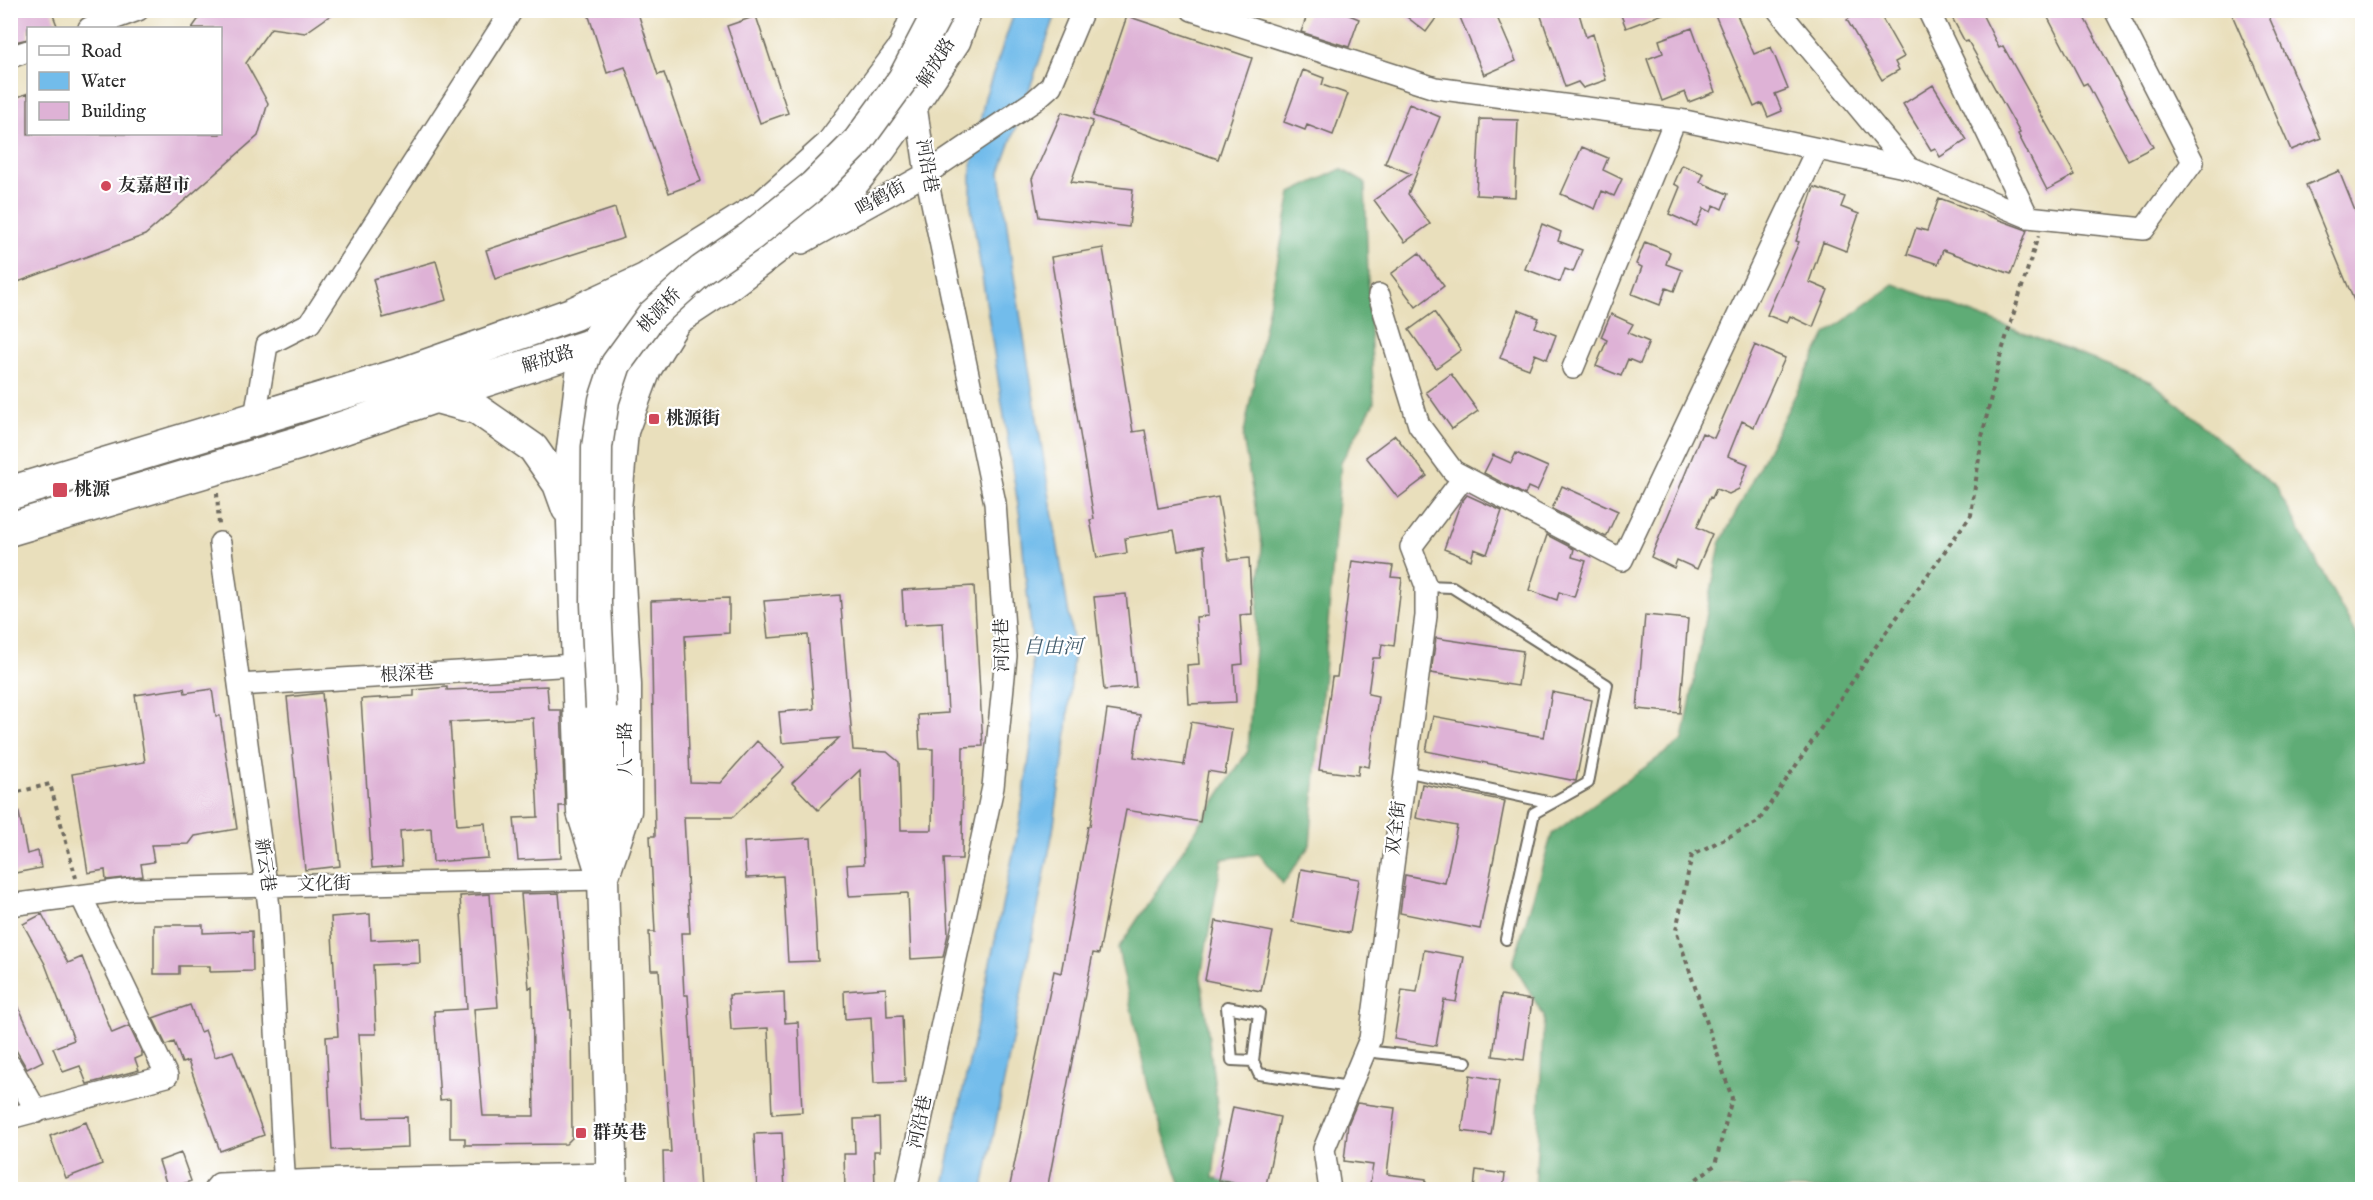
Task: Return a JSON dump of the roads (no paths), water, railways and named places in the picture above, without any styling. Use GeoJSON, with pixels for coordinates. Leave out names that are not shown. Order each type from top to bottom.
{"type":"FeatureCollection","features":[{"type":"Feature","properties":{"kind":"main road","name":"解放路"},"geometry":{"type":"LineString","coordinates":[[10,493],[255,417],[407,373],[573,314],[646,280],[765,206],[831,147],[904,50],[920,10]]}},
{"type":"Feature","properties":{"kind":"main road","name":"桃源桥"},"geometry":{"type":"LineString","coordinates":[[603,879],[597,604],[597,447],[604,400],[616,364],[651,316],[702,270],[752,236],[813,186],[858,141],[903,79],[939,10]]}},
{"type":"Feature","properties":{"kind":"main road","name":"解放路"},"geometry":{"type":"LineString","coordinates":[[10,529],[299,443],[678,317],[725,286],[839,199],[915,99],[954,40],[965,10]]}},
{"type":"Feature","properties":{"kind":"main road"},"geometry":{"type":"LineString","coordinates":[[603,879],[582,812],[575,665],[570,465],[581,375],[591,347],[616,311],[646,280]]}},
{"type":"Feature","properties":{"kind":"main road","name":"八一路"},"geometry":{"type":"LineString","coordinates":[[612,1182],[603,879],[626,812],[626,685],[616,510],[623,431],[646,369],[678,317]]}},
{"type":"Feature","properties":{"kind":"main road"},"geometry":{"type":"LineString","coordinates":[[502,341],[551,334],[572,338],[591,347],[599,359],[602,374],[616,510]]}},
{"type":"Feature","properties":{"kind":"main road"},"geometry":{"type":"LineString","coordinates":[[433,397],[477,409],[533,448],[558,484],[572,523]]}},
{"type":"Feature","properties":{"kind":"street"},"geometry":{"type":"LineString","coordinates":[[92,27],[138,10]]}},
{"type":"Feature","properties":{"kind":"street"},"geometry":{"type":"LineString","coordinates":[[255,417],[267,345],[310,323],[512,10]]}},
{"type":"Feature","properties":{"kind":"street","name":"鸣鹤街"},"geometry":{"type":"LineString","coordinates":[[725,286],[926,174],[1034,101],[1051,86],[1083,10]]}},
{"type":"Feature","properties":{"kind":"street"},"geometry":{"type":"LineString","coordinates":[[1192,10],[1435,88],[1675,120],[1909,168],[2036,218],[2145,229],[2193,162],[2115,10]]}},
{"type":"Feature","properties":{"kind":"street"},"geometry":{"type":"LineString","coordinates":[[1779,10],[1909,168]]}},
{"type":"Feature","properties":{"kind":"street"},"geometry":{"type":"LineString","coordinates":[[1928,10],[2036,218]]}},
{"type":"Feature","properties":{"kind":"street"},"geometry":{"type":"LineString","coordinates":[[10,57],[27,51]]}},
{"type":"Feature","properties":{"kind":"street","name":"河沿巷"},"geometry":{"type":"LineString","coordinates":[[906,1190],[993,788],[1006,656],[995,503],[926,174],[915,99]]}},
{"type":"Feature","properties":{"kind":"street"},"geometry":{"type":"LineString","coordinates":[[1573,369],[1675,120]]}},
{"type":"Feature","properties":{"kind":"street"},"geometry":{"type":"LineString","coordinates":[[1379,295],[1419,425],[1453,471],[1622,560],[1817,149]]}},
{"type":"Feature","properties":{"kind":"street","name":"双全街"},"geometry":{"type":"LineString","coordinates":[[1330,1190],[1324,1149],[1370,1039],[1426,616],[1426,586],[1411,547],[1464,477]]}},
{"type":"Feature","properties":{"kind":"street","name":"新云巷"},"geometry":{"type":"LineString","coordinates":[[220,543],[267,886],[284,1186]]}},
{"type":"Feature","properties":{"kind":"street","name":"根深巷"},"geometry":{"type":"LineString","coordinates":[[239,685],[575,665]]}},
{"type":"Feature","properties":{"kind":"street","name":"文化街"},"geometry":{"type":"LineString","coordinates":[[10,904],[132,889],[603,879]]}},
{"type":"Feature","properties":{"kind":"street"},"geometry":{"type":"LineString","coordinates":[[10,1118],[167,1076],[81,896]]}},
{"type":"Feature","properties":{"kind":"street"},"geometry":{"type":"LineString","coordinates":[[10,1065],[37,1112]]}},
{"type":"Feature","properties":{"kind":"street"},"geometry":{"type":"LineString","coordinates":[[214,1190],[219,1184],[284,1186],[612,1182]]}},
{"type":"Feature","properties":{"kind":"lane"},"geometry":{"type":"LineString","coordinates":[[1426,586],[1452,587],[1607,685],[1588,783],[1534,813],[1506,939]]}},
{"type":"Feature","properties":{"kind":"lane"},"geometry":{"type":"LineString","coordinates":[[1405,771],[1552,803]]}},
{"type":"Feature","properties":{"kind":"lane"},"geometry":{"type":"LineString","coordinates":[[1253,1061],[1232,1060],[1227,1007],[1259,1013],[1253,1061],[1259,1074],[1350,1088]]}},
{"type":"Feature","properties":{"kind":"lane"},"geometry":{"type":"LineString","coordinates":[[1365,1051],[1466,1062]]}},
{"type":"Feature","properties":{"kind":"water","name":"自由河"},"geometry":{"type":"Polygon","coordinates":[[[1015,11],[1057,11],[1000,172],[1012,264],[1074,646],[1066,741],[1053,831],[983,1189],[942,1190],[1019,826],[1033,733],[1032,643],[1020,518],[971,206],[971,170],[985,97],[1015,11]]]}},
{"type":"Feature","properties":{"kind":"place","name":"友嘉超市"},"geometry":{"type":"Point","coordinates":[106,186]}},
{"type":"Feature","properties":{"kind":"place","name":"桃源街"},"geometry":{"type":"Point","coordinates":[654,419]}},
{"type":"Feature","properties":{"kind":"place","name":"桃源"},"geometry":{"type":"Point","coordinates":[60,490]}},
{"type":"Feature","properties":{"kind":"place","name":"群英巷"},"geometry":{"type":"Point","coordinates":[581,1133]}}]}
